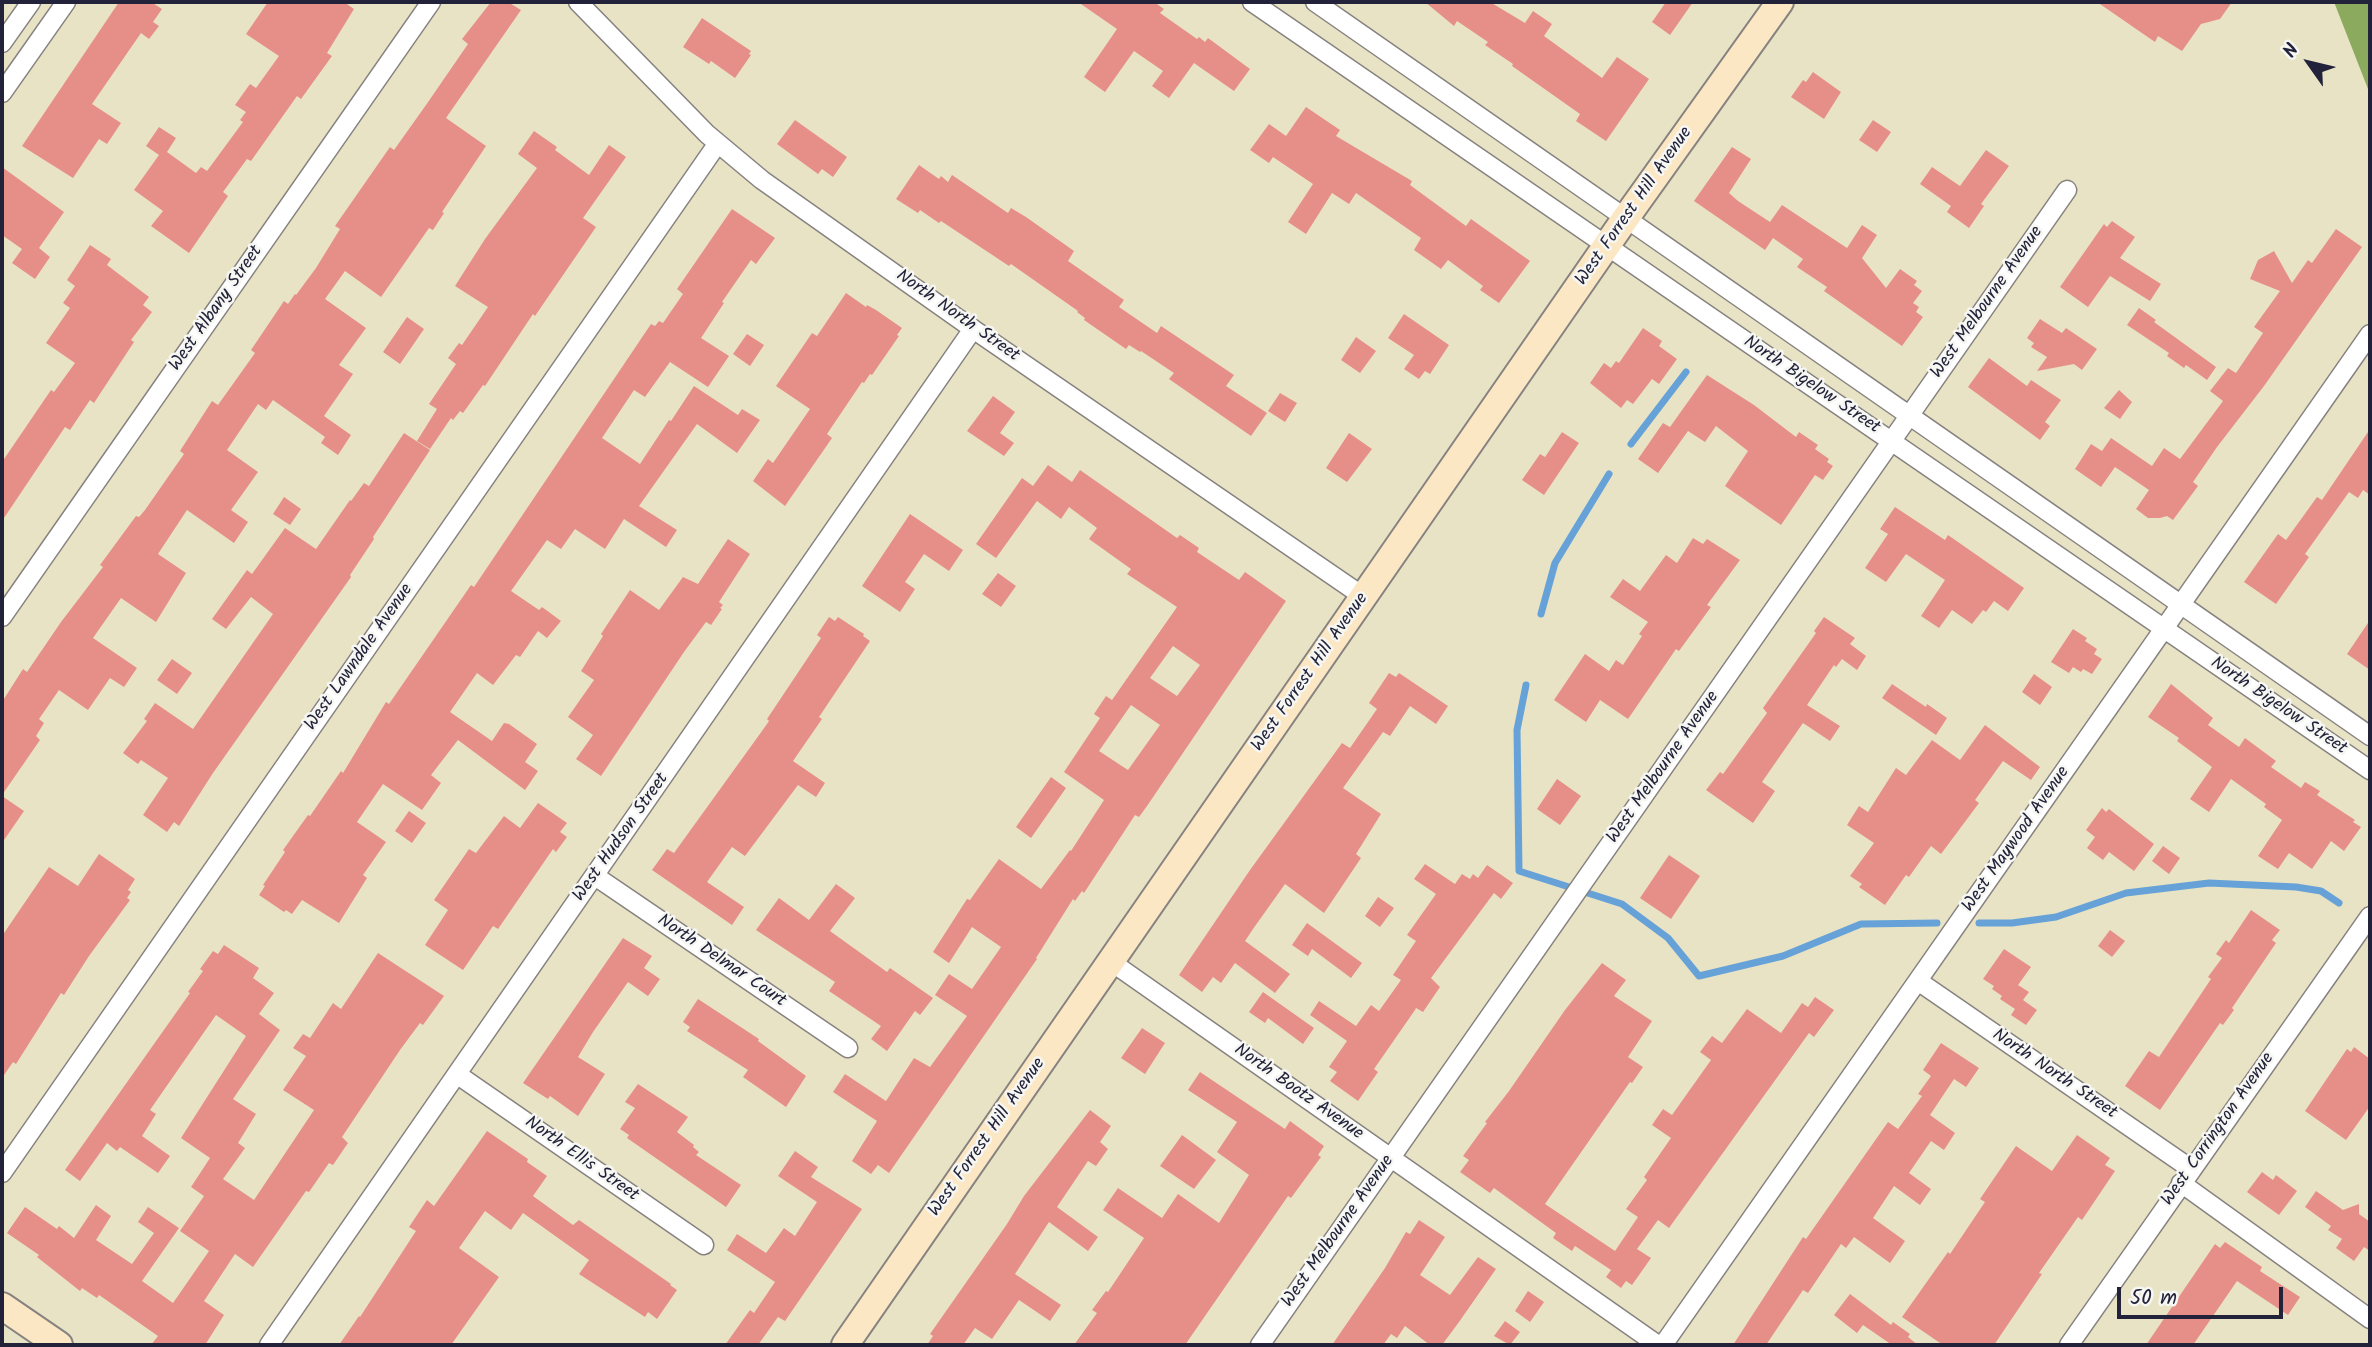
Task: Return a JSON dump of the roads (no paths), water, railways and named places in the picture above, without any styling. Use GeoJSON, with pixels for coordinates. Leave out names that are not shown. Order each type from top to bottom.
{"type":"FeatureCollection","features":[{"type":"Feature","properties":{"kind":"main road","name":"West Forrest Hill Avenue"},"geometry":{"type":"LineString","coordinates":[[850,1343],[1110,961],[1625,219],[1780,2]]}},
{"type":"Feature","properties":{"kind":"main road"},"geometry":{"type":"LineString","coordinates":[[2,1306],[59,1345]]}},
{"type":"Feature","properties":{"kind":"street"},"geometry":{"type":"LineString","coordinates":[[2,43],[30,2]]}},
{"type":"Feature","properties":{"kind":"street"},"geometry":{"type":"LineString","coordinates":[[2,93],[65,2]]}},
{"type":"Feature","properties":{"kind":"street","name":"West Albany Street"},"geometry":{"type":"LineString","coordinates":[[5,604],[431,2]]}},
{"type":"Feature","properties":{"kind":"street","name":"North North Street"},"geometry":{"type":"LineString","coordinates":[[578,2],[718,143],[771,187],[1364,597]]}},
{"type":"Feature","properties":{"kind":"street","name":"North Bigelow Street"},"geometry":{"type":"LineString","coordinates":[[1251,2],[2370,770]]}},
{"type":"Feature","properties":{"kind":"street","name":"North Bigelow Street"},"geometry":{"type":"LineString","coordinates":[[1315,2],[2370,736]]}},
{"type":"Feature","properties":{"kind":"street","name":"West Lawndale Avenue"},"geometry":{"type":"LineString","coordinates":[[2,1174],[718,143]]}},
{"type":"Feature","properties":{"kind":"street","name":"West Melbourne Avenue"},"geometry":{"type":"LineString","coordinates":[[1260,1345],[2067,190]]}},
{"type":"Feature","properties":{"kind":"street","name":"West Hudson Street"},"geometry":{"type":"LineString","coordinates":[[269,1345],[973,329]]}},
{"type":"Feature","properties":{"kind":"street","name":"West Maywood Avenue"},"geometry":{"type":"LineString","coordinates":[[1660,1345],[2370,334]]}},
{"type":"Feature","properties":{"kind":"street","name":"North Delmar Court"},"geometry":{"type":"LineString","coordinates":[[595,876],[848,1048]]}},
{"type":"Feature","properties":{"kind":"street","name":"West Corrington Avenue"},"geometry":{"type":"LineString","coordinates":[[2069,1345],[2370,916]]}},
{"type":"Feature","properties":{"kind":"street","name":"North Bootz Avenue"},"geometry":{"type":"LineString","coordinates":[[1110,961],[1660,1345]]}},
{"type":"Feature","properties":{"kind":"street","name":"North North Street"},"geometry":{"type":"LineString","coordinates":[[1918,981],[2186,1176],[2370,1319]]}},
{"type":"Feature","properties":{"kind":"street","name":"North Ellis Street"},"geometry":{"type":"LineString","coordinates":[[458,1075],[704,1245]]}},
{"type":"Feature","properties":{"kind":"waterway"},"geometry":{"type":"LineString","coordinates":[[1631,444],[1686,372]]}},
{"type":"Feature","properties":{"kind":"waterway"},"geometry":{"type":"LineString","coordinates":[[1541,614],[1555,563],[1609,474]]}},
{"type":"Feature","properties":{"kind":"waterway"},"geometry":{"type":"LineString","coordinates":[[1526,685],[1517,730],[1519,871],[1622,904],[1668,938],[1699,976],[1783,956],[1861,924],[1937,923]]}},
{"type":"Feature","properties":{"kind":"waterway"},"geometry":{"type":"LineString","coordinates":[[1979,923],[2012,923],[2056,917],[2126,893],[2209,883],[2296,887],[2321,891],[2339,903]]}}]}
